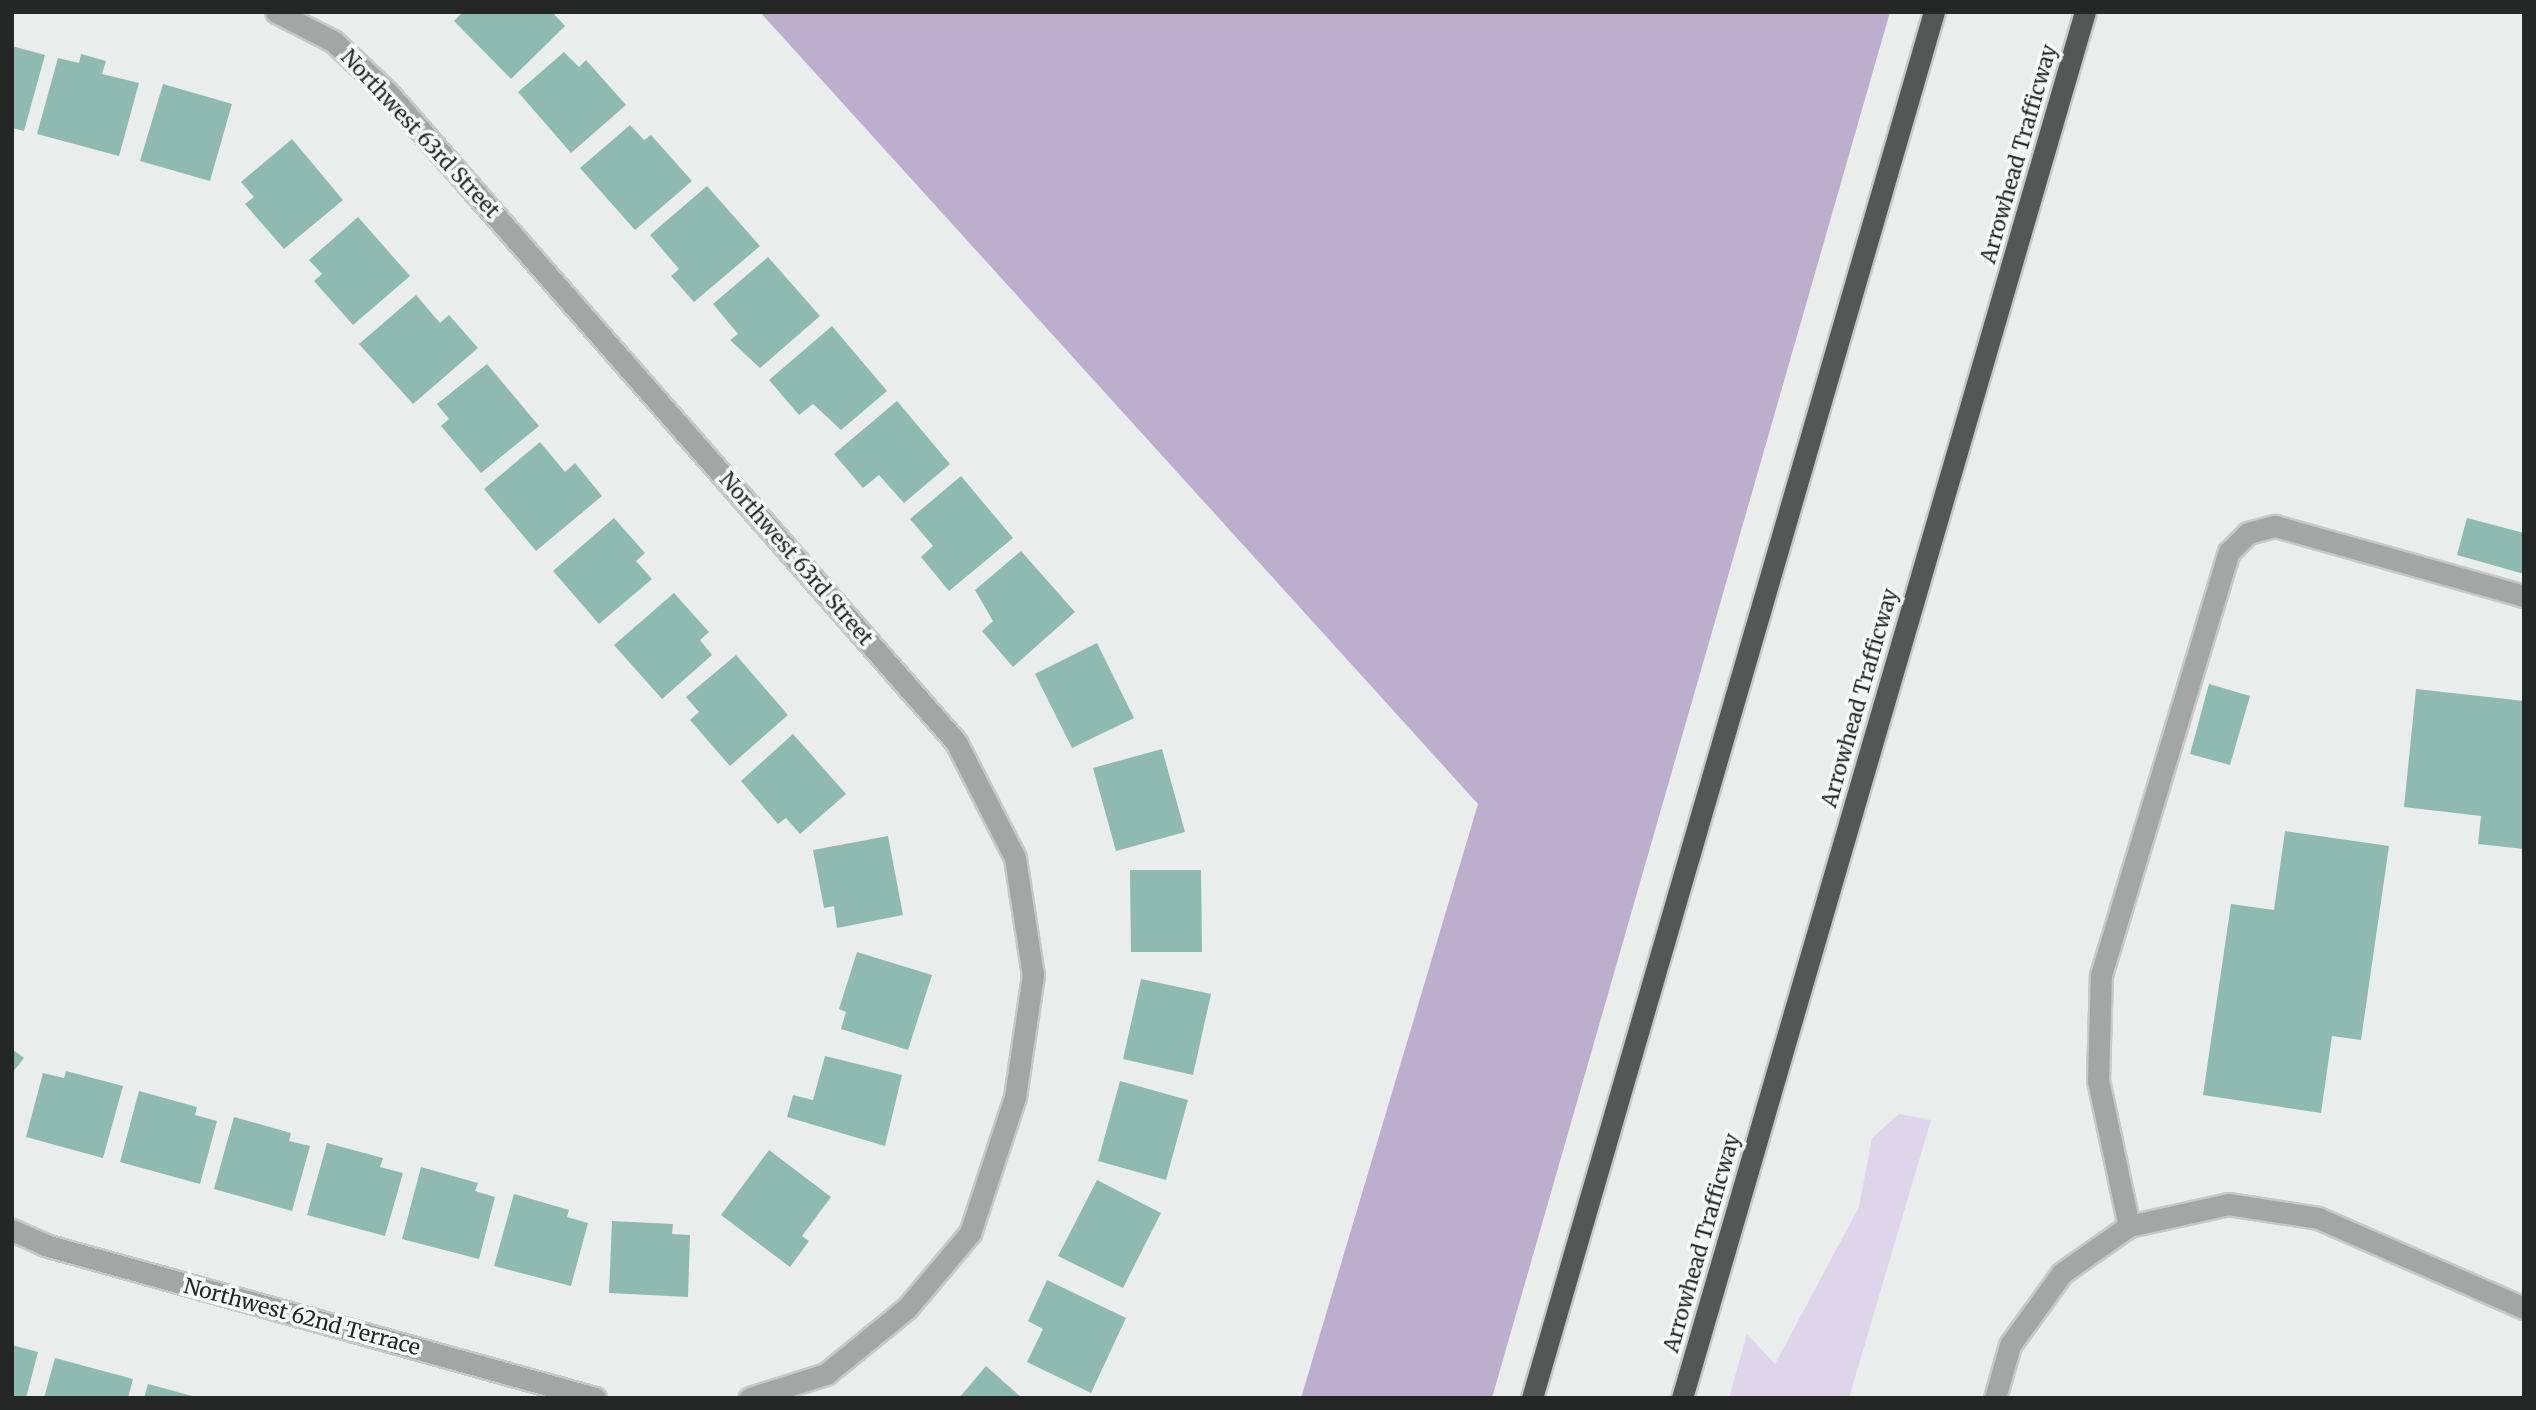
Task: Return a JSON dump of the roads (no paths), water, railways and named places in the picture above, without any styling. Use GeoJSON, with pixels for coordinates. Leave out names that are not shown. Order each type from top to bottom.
{"type":"FeatureCollection","features":[{"type":"Feature","properties":{"kind":"highway"},"geometry":{"type":"LineString","coordinates":[[1532,1398],[1934,12]]}},
{"type":"Feature","properties":{"kind":"highway","name":"Arrowhead Trafficway"},"geometry":{"type":"LineString","coordinates":[[1682,1398],[2085,12]]}},
{"type":"Feature","properties":{"kind":"street","name":"Northwest 63rd Street"},"geometry":{"type":"LineString","coordinates":[[276,12],[333,41],[388,93],[956,742],[1015,858],[1033,975],[1015,1097],[970,1233],[907,1308],[826,1374],[750,1398]]}},
{"type":"Feature","properties":{"kind":"street"},"geometry":{"type":"LineString","coordinates":[[2129,1226],[2098,1080],[2101,975],[2230,552],[2248,533],[2275,526],[2524,596]]}},
{"type":"Feature","properties":{"kind":"street"},"geometry":{"type":"LineString","coordinates":[[1995,1398],[2010,1346],[2042,1296],[2129,1226],[2228,1204],[2289,1209],[2524,1308]]}},
{"type":"Feature","properties":{"kind":"street","name":"Northwest 62nd Terrace"},"geometry":{"type":"LineString","coordinates":[[12,1230],[45,1245],[595,1398]]}}]}
